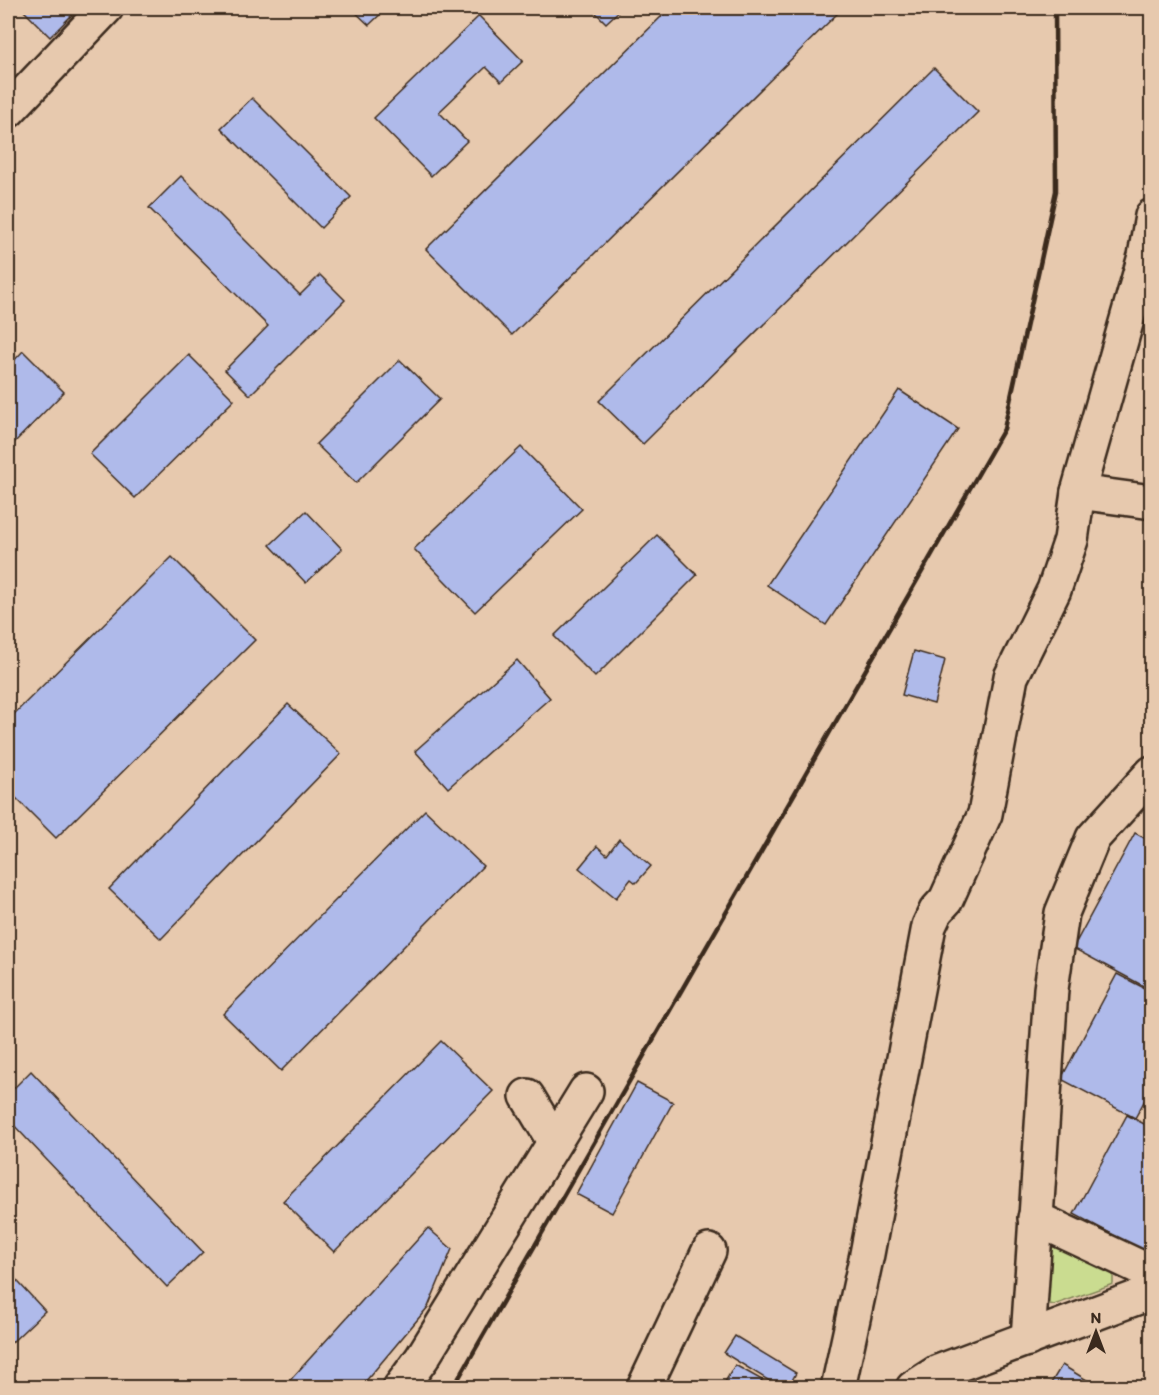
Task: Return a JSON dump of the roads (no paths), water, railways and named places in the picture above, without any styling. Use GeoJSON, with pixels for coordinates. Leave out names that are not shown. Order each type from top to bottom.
{"type":"FeatureCollection","features":[{"type":"Feature","properties":{"kind":"street"},"geometry":{"type":"LineString","coordinates":[[8,111],[106,8]]}},
{"type":"Feature","properties":{"kind":"street"},"geometry":{"type":"LineString","coordinates":[[838,1388],[867,1254],[929,926],[936,911],[946,900],[985,814],[1011,677],[1054,590],[1071,540],[1078,492],[1146,256],[1152,216]]}},
{"type":"Feature","properties":{"kind":"street"},"geometry":{"type":"LineString","coordinates":[[1078,492],[1152,501]]}},
{"type":"Feature","properties":{"kind":"street"},"geometry":{"type":"LineString","coordinates":[[1028,1339],[1051,988],[1062,913],[1093,838],[1152,773]]}},
{"type":"Feature","properties":{"kind":"street"},"geometry":{"type":"LineString","coordinates":[[400,1388],[422,1358],[586,1091]]}},
{"type":"Feature","properties":{"kind":"street"},"geometry":{"type":"LineString","coordinates":[[527,1096],[554,1141]]}},
{"type":"Feature","properties":{"kind":"street"},"geometry":{"type":"LineString","coordinates":[[1035,1218],[1152,1273]]}},
{"type":"Feature","properties":{"kind":"street"},"geometry":{"type":"LineString","coordinates":[[644,1388],[709,1251]]}},
{"type":"Feature","properties":{"kind":"street"},"geometry":{"type":"LineString","coordinates":[[913,1388],[938,1372],[1152,1292]]}},
{"type":"Feature","properties":{"kind":"railway"},"geometry":{"type":"LineString","coordinates":[[453,1388],[1004,429],[1056,191],[1055,8]]}}]}
